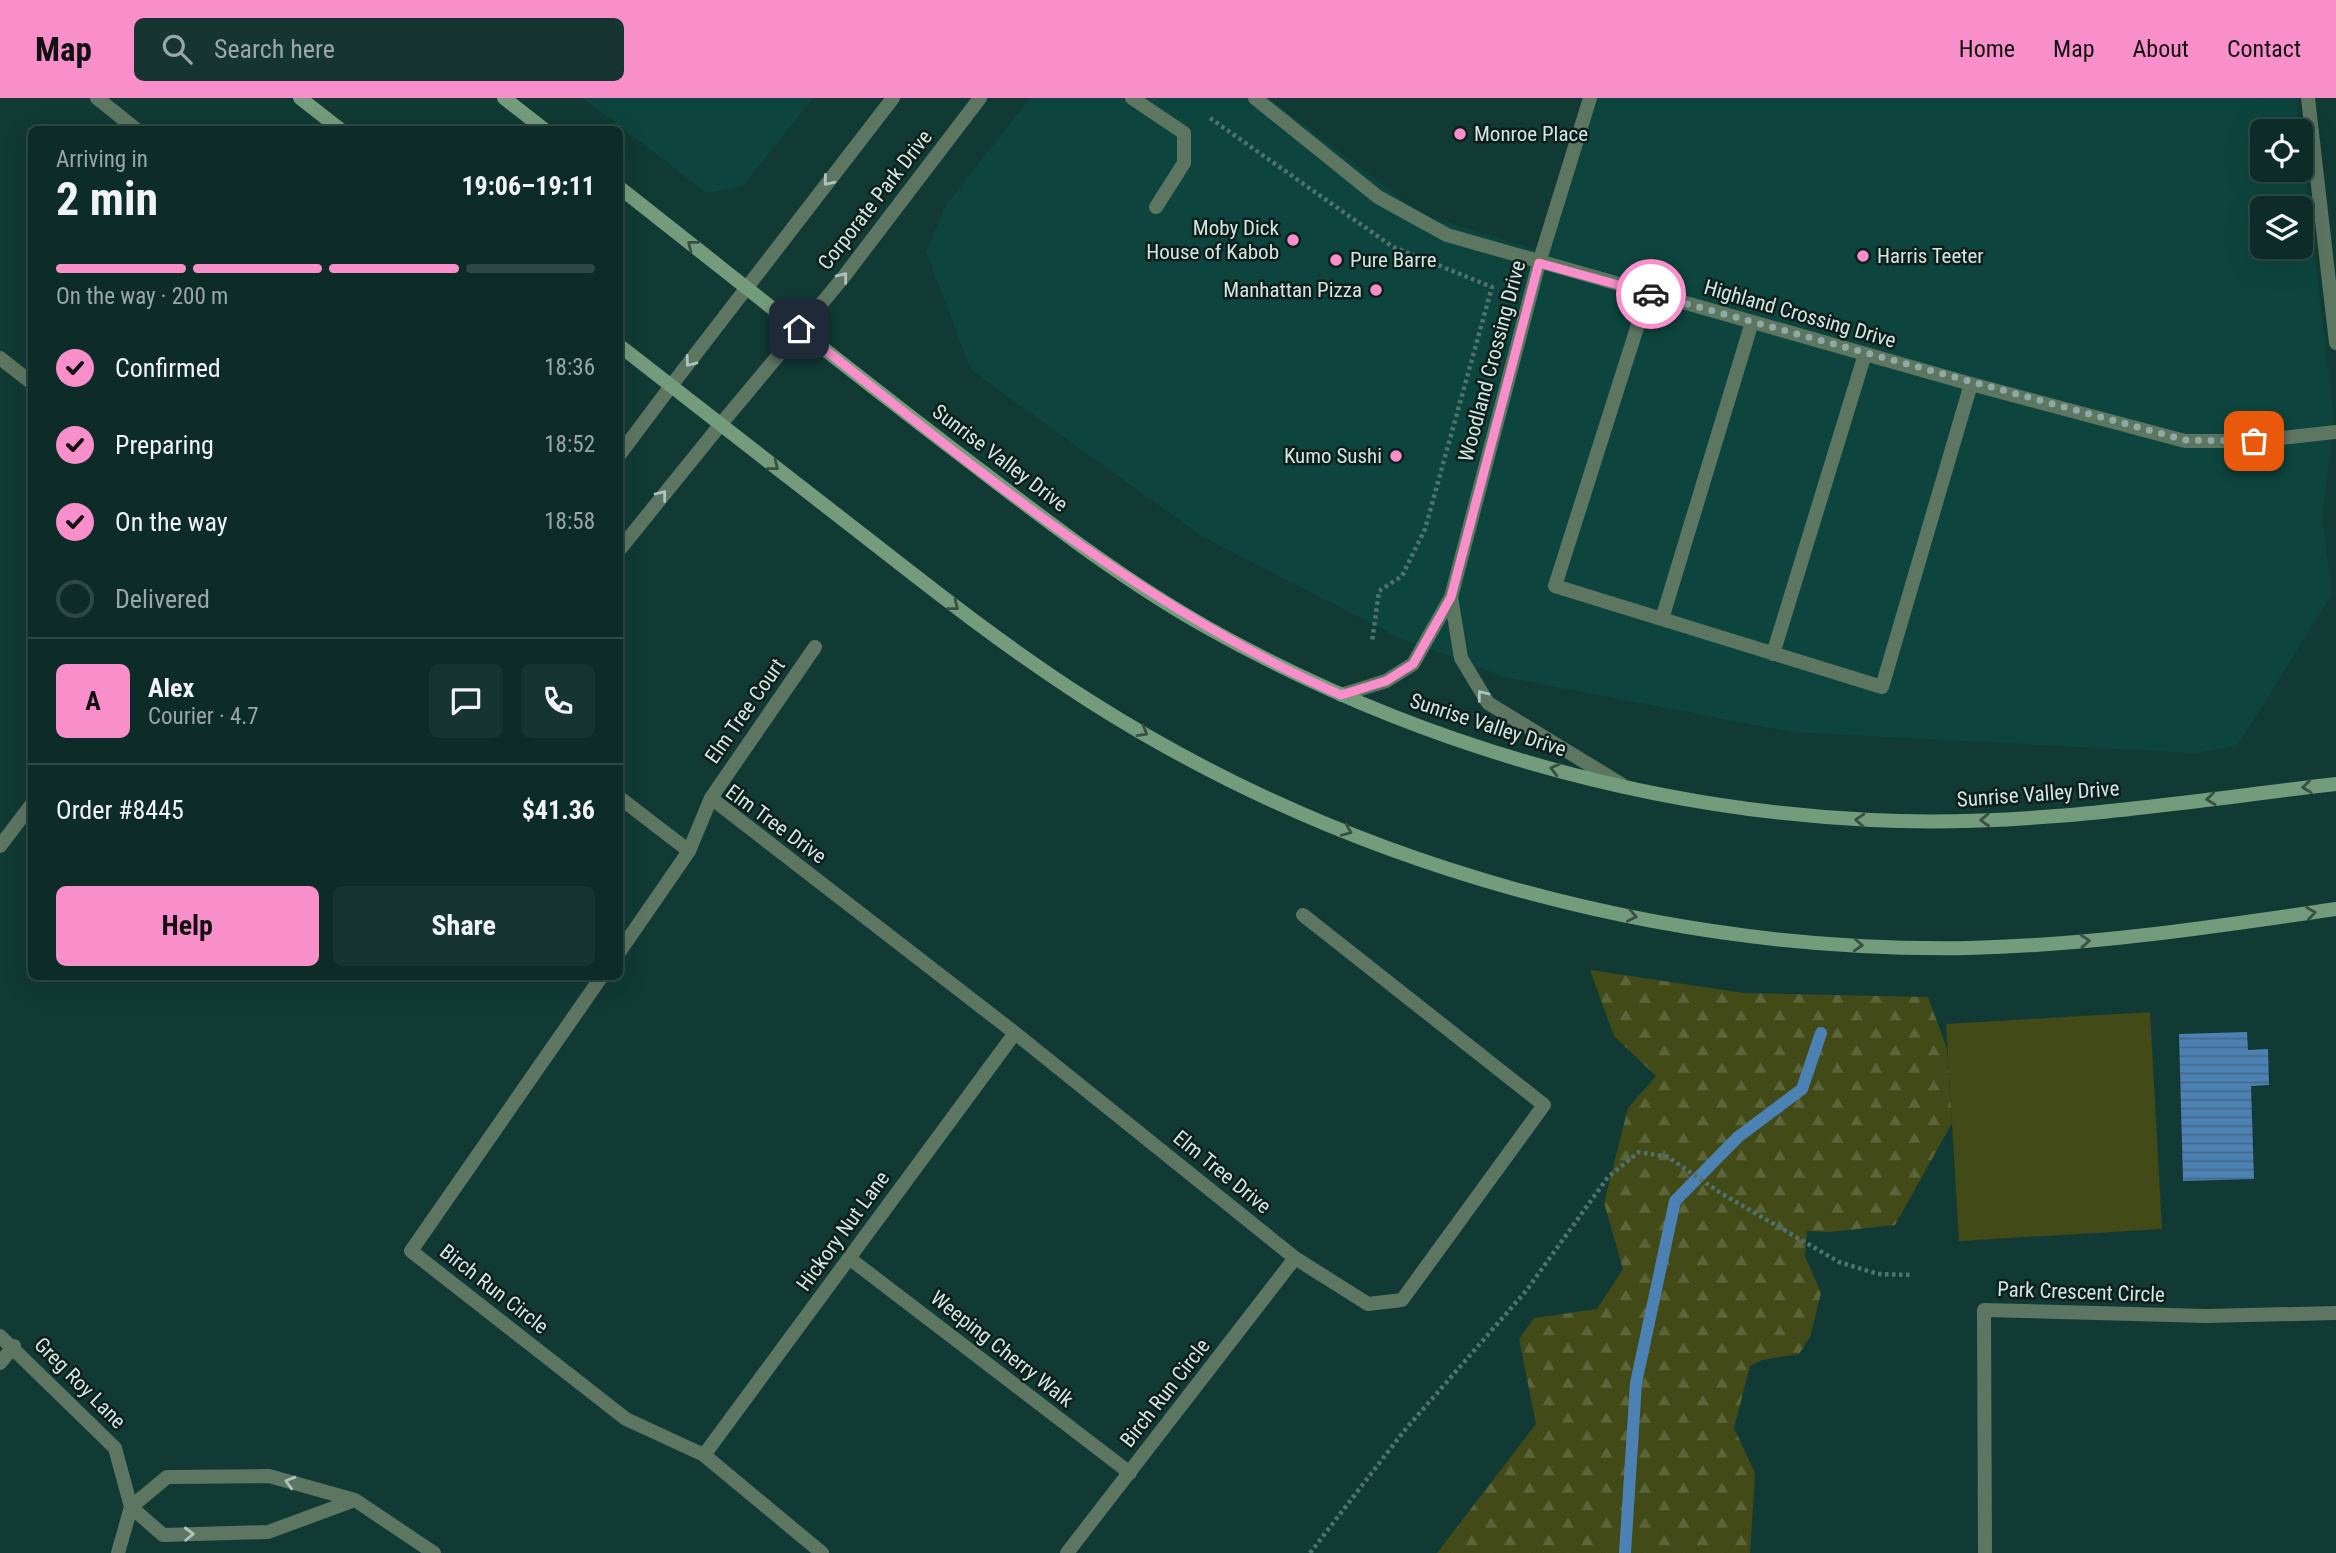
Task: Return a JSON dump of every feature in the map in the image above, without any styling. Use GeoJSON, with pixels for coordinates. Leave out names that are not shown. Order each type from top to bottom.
{"type":"FeatureCollection","features":[{"type":"Feature","properties":{"kind":"main road"},"geometry":{"type":"LineString","coordinates":[[300,98],[336,126]]}},
{"type":"Feature","properties":{"kind":"main road"},"geometry":{"type":"LineString","coordinates":[[504,98],[540,126]]}},
{"type":"Feature","properties":{"kind":"main road","name":"Sunrise Valley Drive"},"geometry":{"type":"LineString","coordinates":[[623,190],[1034,511],[1110,565],[1203,625],[1341,695],[1500,755],[1621,784],[1755,809],[1871,820],[1928,822],[2076,816],[2336,784]]}},
{"type":"Feature","properties":{"kind":"main road"},"geometry":{"type":"LineString","coordinates":[[623,347],[964,614],[1091,702],[1225,776],[1292,808],[1360,836],[1494,882],[1566,902],[1697,928],[1804,942],[1901,948],[1971,948],[2104,940],[2336,909]]}},
{"type":"Feature","properties":{"kind":"street"},"geometry":{"type":"LineString","coordinates":[[97,98],[132,126]]}},
{"type":"Feature","properties":{"kind":"street"},"geometry":{"type":"LineString","coordinates":[[623,450],[893,98]]}},
{"type":"Feature","properties":{"kind":"street","name":"Corporate Park Drive"},"geometry":{"type":"LineString","coordinates":[[623,545],[799,329],[980,98]]}},
{"type":"Feature","properties":{"kind":"street"},"geometry":{"type":"LineString","coordinates":[[1132,98],[1184,133],[1184,163],[1156,207]]}},
{"type":"Feature","properties":{"kind":"street","name":"Highland Crossing Drive"},"geometry":{"type":"LineString","coordinates":[[1255,98],[1378,197],[1447,235],[1971,384],[2185,440],[2254,441],[2336,432]]}},
{"type":"Feature","properties":{"kind":"street","name":"Woodland Crossing Drive"},"geometry":{"type":"LineString","coordinates":[[1341,695],[1386,681],[1413,664],[1451,597],[1539,263],[1590,98]]}},
{"type":"Feature","properties":{"kind":"street"},"geometry":{"type":"LineString","coordinates":[[2308,98],[2336,342]]}},
{"type":"Feature","properties":{"kind":"street"},"geometry":{"type":"LineString","coordinates":[[1648,293],[1555,586],[1882,687],[1971,384]]}},
{"type":"Feature","properties":{"kind":"street"},"geometry":{"type":"LineString","coordinates":[[1662,619],[1752,322]]}},
{"type":"Feature","properties":{"kind":"street"},"geometry":{"type":"LineString","coordinates":[[1773,654],[1865,354]]}},
{"type":"Feature","properties":{"kind":"street"},"geometry":{"type":"LineString","coordinates":[[0,358],[28,380]]}},
{"type":"Feature","properties":{"kind":"street","name":"Woodland Crossing Drive"},"geometry":{"type":"LineString","coordinates":[[1451,597],[1461,658],[1488,703],[1621,784]]}},
{"type":"Feature","properties":{"kind":"street","name":"Elm Tree Court"},"geometry":{"type":"LineString","coordinates":[[711,797],[815,647]]}},
{"type":"Feature","properties":{"kind":"street","name":"Elm Tree Drive"},"geometry":{"type":"LineString","coordinates":[[689,852],[711,797],[1015,1033],[1295,1258],[1368,1304],[1402,1300],[1544,1105],[1303,915]]}},
{"type":"Feature","properties":{"kind":"street"},"geometry":{"type":"LineString","coordinates":[[623,800],[689,852],[623,947]]}},
{"type":"Feature","properties":{"kind":"street"},"geometry":{"type":"LineString","coordinates":[[0,846],[28,809]]}},
{"type":"Feature","properties":{"kind":"street","name":"Birch Run Circle"},"geometry":{"type":"LineString","coordinates":[[599,980],[411,1251],[626,1419],[704,1455],[822,1553]]}},
{"type":"Feature","properties":{"kind":"street","name":"Hickory Nut Lane"},"geometry":{"type":"LineString","coordinates":[[704,1455],[1015,1033]]}},
{"type":"Feature","properties":{"kind":"street","name":"Weeping Cherry Walk"},"geometry":{"type":"LineString","coordinates":[[849,1258],[1130,1473]]}},
{"type":"Feature","properties":{"kind":"street","name":"Birch Run Circle"},"geometry":{"type":"LineString","coordinates":[[1067,1553],[1295,1258]]}},
{"type":"Feature","properties":{"kind":"street","name":"Park Crescent Circle"},"geometry":{"type":"LineString","coordinates":[[1985,1553],[1984,1310],[2206,1316],[2336,1313]]}},
{"type":"Feature","properties":{"kind":"street","name":"Greg Roy Lane"},"geometry":{"type":"LineString","coordinates":[[0,1336],[14,1346],[115,1448],[131,1507]]}},
{"type":"Feature","properties":{"kind":"street"},"geometry":{"type":"LineString","coordinates":[[0,1363],[14,1346]]}},
{"type":"Feature","properties":{"kind":"street"},"geometry":{"type":"LineString","coordinates":[[118,1553],[131,1507],[167,1477],[270,1476],[355,1500],[434,1553]]}},
{"type":"Feature","properties":{"kind":"street"},"geometry":{"type":"LineString","coordinates":[[131,1507],[163,1535],[268,1532],[355,1500]]}},
{"type":"Feature","properties":{"kind":"path"},"geometry":{"type":"LineString","coordinates":[[1208,117],[1393,247],[1492,287],[1425,529],[1402,576],[1379,591],[1372,642]]}},
{"type":"Feature","properties":{"kind":"path"},"geometry":{"type":"LineString","coordinates":[[1310,1553],[1404,1431],[1526,1291],[1608,1177],[1639,1152],[1668,1157],[1719,1192],[1839,1262],[1878,1273],[1912,1275]]}},
{"type":"Feature","properties":{"kind":"shaded area"},"geometry":{"type":"Polygon","coordinates":[[[583,98],[813,98],[743,186],[707,193],[583,98]]]}},
{"type":"Feature","properties":{"kind":"shaded area"},"geometry":{"type":"Polygon","coordinates":[[[1030,98],[1268,98],[1421,214],[1544,252],[1588,98],[2297,98],[2299,119],[2250,119],[2250,182],[2306,182],[2308,196],[2250,196],[2250,259],[2313,259],[2313,241],[2334,420],[2322,517],[2332,594],[2237,746],[2195,753],[1792,732],[1505,677],[1398,637],[1203,537],[971,370],[926,251],[947,204],[1030,98]]]}},
{"type":"Feature","properties":{"kind":"green space"},"geometry":{"type":"Polygon","coordinates":[[[1590,970],[1744,993],[1928,997],[1947,1049],[1952,1123],[1895,1225],[1830,1232],[1807,1231],[1805,1256],[1821,1293],[1810,1337],[1799,1354],[1762,1360],[1750,1366],[1734,1428],[1755,1473],[1750,1553],[1437,1553],[1536,1424],[1519,1339],[1534,1318],[1597,1309],[1623,1269],[1604,1203],[1628,1108],[1656,1076],[1614,1036],[1590,970]]]}},
{"type":"Feature","properties":{"kind":"green space"},"geometry":{"type":"Polygon","coordinates":[[[2150,1012],[2162,1229],[1959,1241],[1946,1024],[2150,1012]]]}},
{"type":"Feature","properties":{"kind":"water"},"geometry":{"type":"Polygon","coordinates":[[[2247,1032],[2248,1050],[2268,1049],[2269,1085],[2251,1086],[2254,1179],[2183,1181],[2179,1034],[2247,1032]]]}},
{"type":"Feature","properties":{"kind":"waterway"},"geometry":{"type":"LineString","coordinates":[[1625,1553],[1636,1383],[1675,1201],[1738,1137],[1802,1089],[1821,1033]]}},
{"type":"Feature","properties":{"kind":"way so far"},"geometry":{"type":"LineString","coordinates":[[1651,294],[1971,384],[2185,440],[2254,441]]}},
{"type":"Feature","properties":{"kind":"place","name":"Monroe Place"},"geometry":{"type":"Point","coordinates":[1460,134]}},
{"type":"Feature","properties":{"kind":"place","name":"Moby Dick House of Kabob"},"geometry":{"type":"Point","coordinates":[1293,240]}},
{"type":"Feature","properties":{"kind":"place","name":"Harris Teeter"},"geometry":{"type":"Point","coordinates":[1863,256]}},
{"type":"Feature","properties":{"kind":"place","name":"Pure Barre"},"geometry":{"type":"Point","coordinates":[1336,260]}},
{"type":"Feature","properties":{"kind":"place","name":"Manhattan Pizza"},"geometry":{"type":"Point","coordinates":[1376,290]}},
{"type":"Feature","properties":{"kind":"place","name":"Kumo Sushi"},"geometry":{"type":"Point","coordinates":[1396,456]}},
{"type":"Feature","properties":{"kind":"route"},"geometry":{"type":"LineString","coordinates":[[799,329],[1034,511],[1116,569],[1203,625],[1298,676],[1341,695],[1386,681],[1413,664],[1451,597],[1539,263],[1651,294]]}}]}
